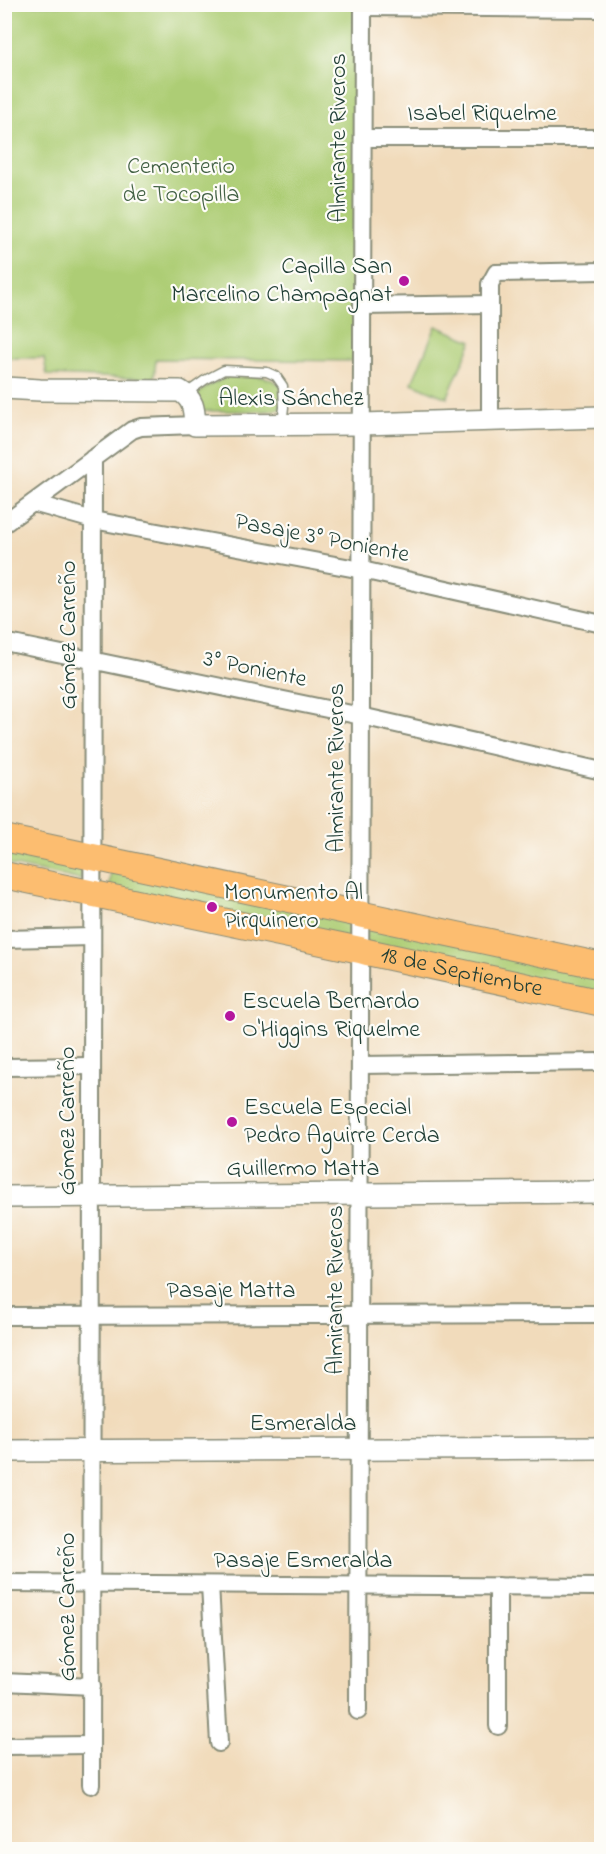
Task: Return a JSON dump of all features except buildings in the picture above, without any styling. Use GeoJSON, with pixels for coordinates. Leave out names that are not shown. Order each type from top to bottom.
{"type":"FeatureCollection","features":[{"type":"Feature","properties":{"kind":"main road","name":"18 de Septiembre"},"geometry":{"type":"LineString","coordinates":[[4,838],[602,966]]}},
{"type":"Feature","properties":{"kind":"main road","name":"18 de Septiembre"},"geometry":{"type":"LineString","coordinates":[[4,875],[602,1003]]}},
{"type":"Feature","properties":{"kind":"street"},"geometry":{"type":"LineString","coordinates":[[363,6],[602,9]]}},
{"type":"Feature","properties":{"kind":"street","name":"Almirante Riveros"},"geometry":{"type":"LineString","coordinates":[[358,1711],[363,6]]}},
{"type":"Feature","properties":{"kind":"street","name":"Isabel Riquelme"},"geometry":{"type":"LineString","coordinates":[[363,138],[602,138]]}},
{"type":"Feature","properties":{"kind":"street"},"geometry":{"type":"LineString","coordinates":[[490,420],[490,284],[496,273],[602,271]]}},
{"type":"Feature","properties":{"kind":"street"},"geometry":{"type":"LineString","coordinates":[[362,306],[490,304]]}},
{"type":"Feature","properties":{"kind":"street","name":"Alexis Sánchez"},"geometry":{"type":"LineString","coordinates":[[4,388],[171,390],[185,394],[194,406],[195,425],[362,424],[602,417]]}},
{"type":"Feature","properties":{"kind":"street"},"geometry":{"type":"LineString","coordinates":[[4,524],[132,430],[141,427],[195,425]]}},
{"type":"Feature","properties":{"kind":"street","name":"Gómez Carreño"},"geometry":{"type":"LineString","coordinates":[[92,1785],[93,458]]}},
{"type":"Feature","properties":{"kind":"street","name":"Pasaje 3° Poniente"},"geometry":{"type":"LineString","coordinates":[[33,503],[93,520],[362,570],[602,624]]}},
{"type":"Feature","properties":{"kind":"street","name":"3° Poniente"},"geometry":{"type":"LineString","coordinates":[[4,642],[361,716],[602,771]]}},
{"type":"Feature","properties":{"kind":"street"},"geometry":{"type":"LineString","coordinates":[[4,939],[93,938]]}},
{"type":"Feature","properties":{"kind":"street"},"geometry":{"type":"LineString","coordinates":[[360,1065],[602,1062]]}},
{"type":"Feature","properties":{"kind":"street"},"geometry":{"type":"LineString","coordinates":[[4,1067],[92,1066]]}},
{"type":"Feature","properties":{"kind":"street","name":"Guillermo Matta"},"geometry":{"type":"LineString","coordinates":[[4,1197],[602,1192]]}},
{"type":"Feature","properties":{"kind":"street","name":"Pasaje Matta"},"geometry":{"type":"LineString","coordinates":[[4,1316],[602,1314]]}},
{"type":"Feature","properties":{"kind":"street","name":"Esmeralda"},"geometry":{"type":"LineString","coordinates":[[4,1451],[602,1448]]}},
{"type":"Feature","properties":{"kind":"street","name":"Pasaje Esmeralda"},"geometry":{"type":"LineString","coordinates":[[4,1583],[602,1587]]}},
{"type":"Feature","properties":{"kind":"street"},"geometry":{"type":"LineString","coordinates":[[210,1585],[219,1743]]}},
{"type":"Feature","properties":{"kind":"street"},"geometry":{"type":"LineString","coordinates":[[498,1586],[498,1726]]}},
{"type":"Feature","properties":{"kind":"street"},"geometry":{"type":"LineString","coordinates":[[4,1682],[92,1686]]}},
{"type":"Feature","properties":{"kind":"street"},"geometry":{"type":"LineString","coordinates":[[4,1746],[92,1745]]}},
{"type":"Feature","properties":{"kind":"lane"},"geometry":{"type":"LineString","coordinates":[[185,394],[224,370],[267,372],[276,376],[283,386],[282,424]]}},
{"type":"Feature","properties":{"kind":"green space","name":"Cementerio de Tocopilla"},"geometry":{"type":"Polygon","coordinates":[[[5,5],[355,5],[359,361],[156,359],[154,379],[47,375],[44,358],[5,358],[5,5]]]}},
{"type":"Feature","properties":{"kind":"green space"},"geometry":{"type":"Polygon","coordinates":[[[436,326],[472,341],[447,398],[412,383],[436,326]]]}},
{"type":"Feature","properties":{"kind":"green space"},"geometry":{"type":"Polygon","coordinates":[[[255,376],[275,382],[281,386],[281,409],[195,411],[193,398],[208,386],[226,377],[255,376]]]}},
{"type":"Feature","properties":{"kind":"green space"},"geometry":{"type":"Polygon","coordinates":[[[5,846],[83,862],[81,880],[5,864],[5,846]]]}},
{"type":"Feature","properties":{"kind":"green space"},"geometry":{"type":"Polygon","coordinates":[[[111,870],[348,918],[349,941],[109,890],[111,870]]]}},
{"type":"Feature","properties":{"kind":"green space"},"geometry":{"type":"Polygon","coordinates":[[[363,923],[601,976],[600,994],[363,943],[363,923]]]}},
{"type":"Feature","properties":{"kind":"place","name":"Capilla San Marcelino Champagnat"},"geometry":{"type":"Point","coordinates":[404,281]}},
{"type":"Feature","properties":{"kind":"place","name":"Monumento Al Pirquinero"},"geometry":{"type":"Point","coordinates":[212,907]}},
{"type":"Feature","properties":{"kind":"place","name":"Escuela Bernardo O'Higgins Riquelme"},"geometry":{"type":"Point","coordinates":[230,1016]}},
{"type":"Feature","properties":{"kind":"place","name":"Escuela Especial Pedro Aguirre Cerda"},"geometry":{"type":"Point","coordinates":[232,1122]}}]}
